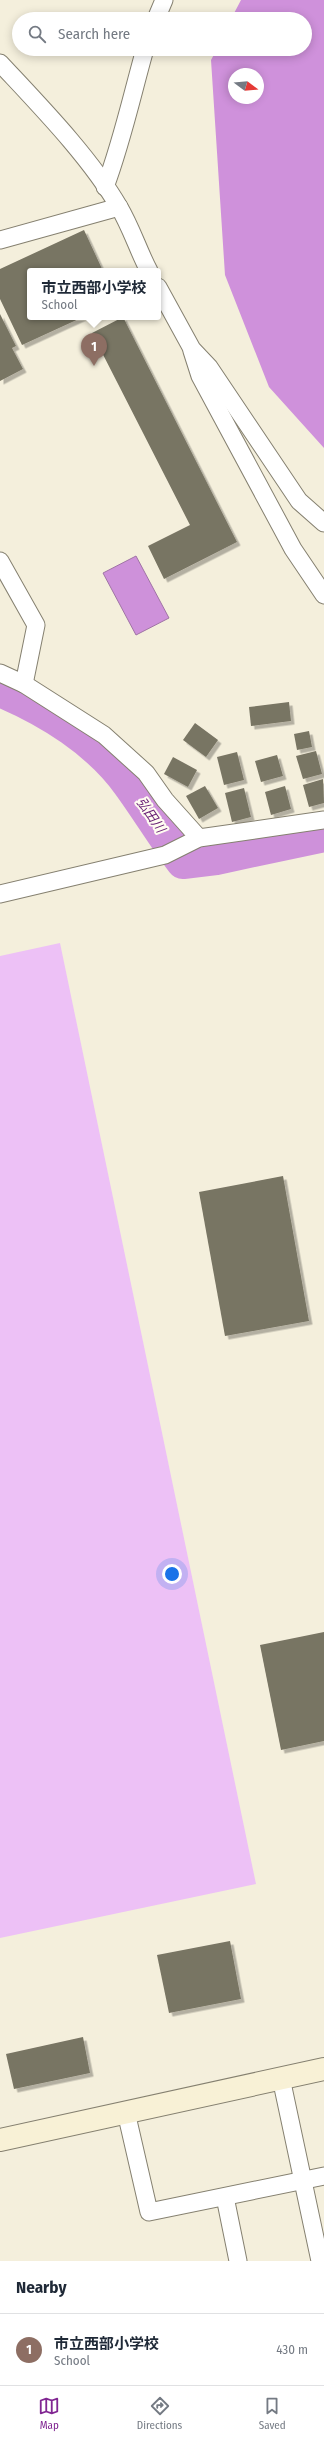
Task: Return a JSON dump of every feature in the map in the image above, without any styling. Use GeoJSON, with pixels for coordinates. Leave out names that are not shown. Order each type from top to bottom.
{"type":"FeatureCollection","features":[{"type":"Feature","properties":{"kind":"street"},"geometry":{"type":"LineString","coordinates":[[159,12],[164,0]]}},
{"type":"Feature","properties":{"kind":"street"},"geometry":{"type":"LineString","coordinates":[[105,187],[120,147],[124,121],[144,56]]}},
{"type":"Feature","properties":{"kind":"street"},"geometry":{"type":"LineString","coordinates":[[0,63],[44,112],[105,187],[119,207],[148,268]]}},
{"type":"Feature","properties":{"kind":"street"},"geometry":{"type":"LineString","coordinates":[[0,240],[119,207]]}},
{"type":"Feature","properties":{"kind":"street"},"geometry":{"type":"LineString","coordinates":[[161,292],[192,349],[200,376],[293,549],[324,595]]}},
{"type":"Feature","properties":{"kind":"street"},"geometry":{"type":"LineString","coordinates":[[192,349],[210,367],[299,501],[324,523]]}},
{"type":"Feature","properties":{"kind":"street"},"geometry":{"type":"LineString","coordinates":[[0,561],[36,625],[24,684]]}},
{"type":"Feature","properties":{"kind":"street"},"geometry":{"type":"LineString","coordinates":[[0,673],[24,684],[104,735],[146,773],[194,841]]}},
{"type":"Feature","properties":{"kind":"street"},"geometry":{"type":"LineString","coordinates":[[0,894],[165,855],[194,841],[324,820]]}},
{"type":"Feature","properties":{"kind":"street"},"geometry":{"type":"LineString","coordinates":[[0,2140],[324,2069]]}},
{"type":"Feature","properties":{"kind":"street"},"geometry":{"type":"LineString","coordinates":[[281,2078],[320,2261]]}},
{"type":"Feature","properties":{"kind":"street"},"geometry":{"type":"LineString","coordinates":[[126,2112],[150,2212],[324,2176]]}},
{"type":"Feature","properties":{"kind":"street"},"geometry":{"type":"LineString","coordinates":[[225,2197],[238,2261]]}},
{"type":"Feature","properties":{"kind":"shaded area"},"geometry":{"type":"Polygon","coordinates":[[[241,0],[324,0],[324,448],[269,387],[225,275],[211,60],[213,56],[312,56],[312,12],[235,12],[241,0]]]}},
{"type":"Feature","properties":{"kind":"shaded area"},"geometry":{"type":"Polygon","coordinates":[[[136,556],[169,618],[136,635],[103,573],[136,556]]]}},
{"type":"Feature","properties":{"kind":"shaded area"},"geometry":{"type":"Polygon","coordinates":[[[60,943],[256,1884],[0,1938],[0,956],[60,943]]]}},
{"type":"Feature","properties":{"kind":"building"},"geometry":{"type":"Polygon","coordinates":[[[84,230],[102,268],[27,268],[27,320],[76,320],[22,345],[0,299],[0,269],[84,230]]]}},
{"type":"Feature","properties":{"kind":"building"},"geometry":{"type":"Polygon","coordinates":[[[0,314],[16,346],[12,348],[23,369],[0,381],[0,314]]]}},
{"type":"Feature","properties":{"kind":"building"},"geometry":{"type":"Polygon","coordinates":[[[117,320],[125,320],[237,542],[164,579],[148,546],[190,525],[92,333],[117,320]]]}},
{"type":"Feature","properties":{"kind":"building"},"geometry":{"type":"Polygon","coordinates":[[[289,702],[291,721],[251,726],[249,707],[289,702]]]}},
{"type":"Feature","properties":{"kind":"building"},"geometry":{"type":"Polygon","coordinates":[[[195,723],[218,740],[206,757],[183,740],[195,723]]]}},
{"type":"Feature","properties":{"kind":"building"},"geometry":{"type":"Polygon","coordinates":[[[309,731],[312,747],[297,750],[294,734],[309,731]]]}},
{"type":"Feature","properties":{"kind":"building"},"geometry":{"type":"Polygon","coordinates":[[[316,751],[322,774],[303,779],[296,756],[316,751]]]}},
{"type":"Feature","properties":{"kind":"building"},"geometry":{"type":"Polygon","coordinates":[[[237,752],[244,780],[224,785],[217,757],[237,752]]]}},
{"type":"Feature","properties":{"kind":"building"},"geometry":{"type":"Polygon","coordinates":[[[277,755],[283,776],[261,782],[255,761],[277,755]]]}},
{"type":"Feature","properties":{"kind":"building"},"geometry":{"type":"Polygon","coordinates":[[[173,757],[197,770],[188,787],[164,774],[173,757]]]}},
{"type":"Feature","properties":{"kind":"building"},"geometry":{"type":"Polygon","coordinates":[[[323,779],[324,803],[309,807],[303,785],[323,779]]]}},
{"type":"Feature","properties":{"kind":"building"},"geometry":{"type":"Polygon","coordinates":[[[205,786],[218,808],[199,819],[186,796],[205,786]]]}},
{"type":"Feature","properties":{"kind":"building"},"geometry":{"type":"Polygon","coordinates":[[[285,786],[291,809],[271,815],[265,792],[285,786]]]}},
{"type":"Feature","properties":{"kind":"building"},"geometry":{"type":"Polygon","coordinates":[[[244,788],[251,817],[232,822],[225,793],[244,788]]]}},
{"type":"Feature","properties":{"kind":"building"},"geometry":{"type":"Polygon","coordinates":[[[283,1176],[309,1321],[225,1336],[199,1192],[283,1176]]]}},
{"type":"Feature","properties":{"kind":"building"},"geometry":{"type":"Polygon","coordinates":[[[324,1632],[324,1741],[281,1750],[260,1645],[324,1632]]]}},
{"type":"Feature","properties":{"kind":"building"},"geometry":{"type":"Polygon","coordinates":[[[230,1941],[241,1999],[169,2013],[157,1955],[230,1941]]]}},
{"type":"Feature","properties":{"kind":"building"},"geometry":{"type":"Polygon","coordinates":[[[83,2037],[90,2073],[14,2089],[6,2054],[83,2037]]]}},
{"type":"Feature","properties":{"kind":"waterway","name":"弘田川"},"geometry":{"type":"LineString","coordinates":[[0,690],[54,717],[71,728],[103,754],[117,768],[129,784],[183,862],[216,858],[324,835]]}},
{"type":"Feature","properties":{"kind":"place","name":"市立西部小学校"},"geometry":{"type":"Point","coordinates":[94,366]}}]}
